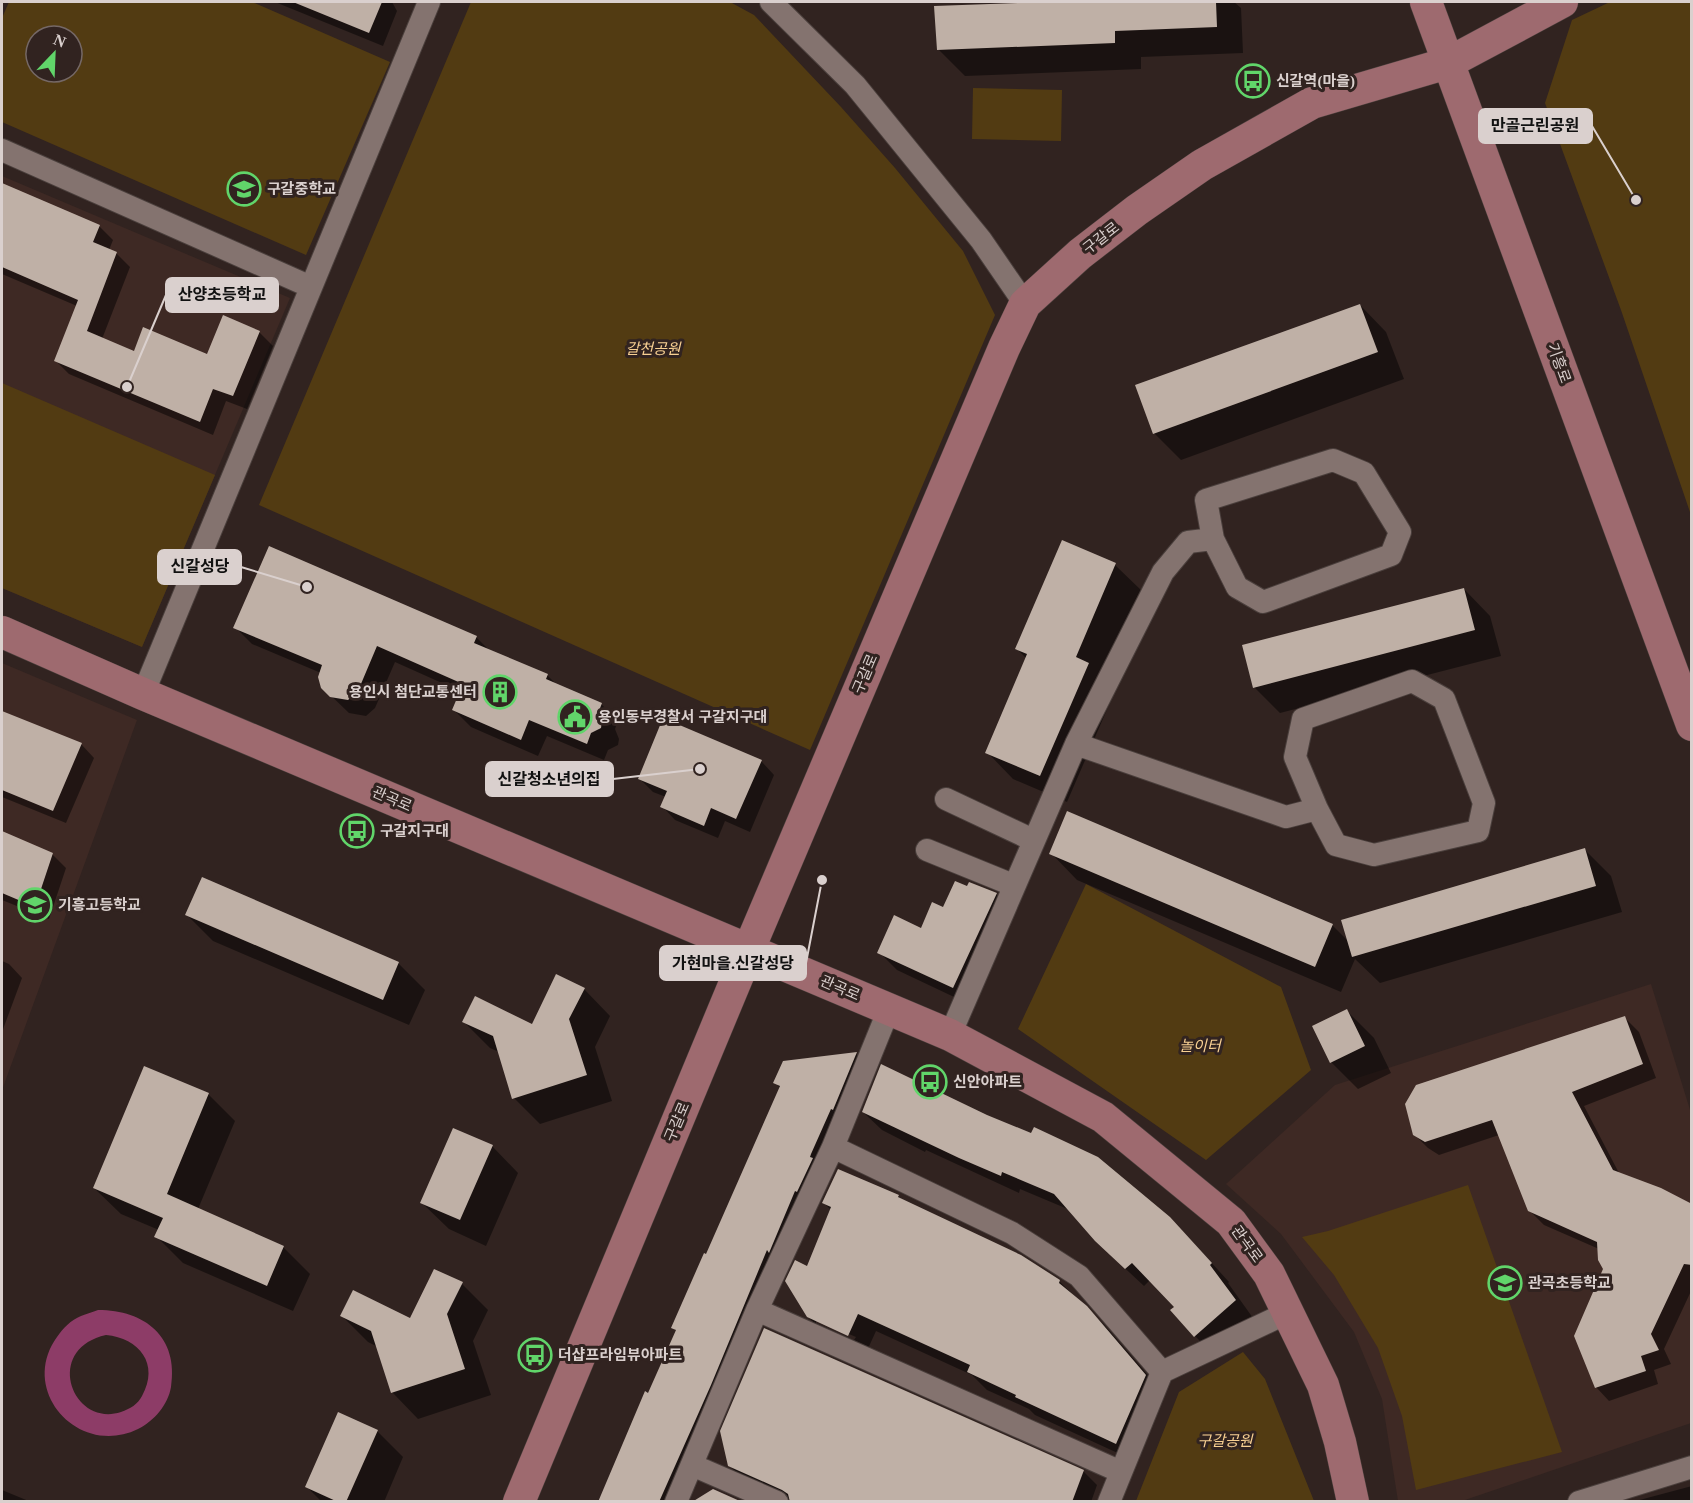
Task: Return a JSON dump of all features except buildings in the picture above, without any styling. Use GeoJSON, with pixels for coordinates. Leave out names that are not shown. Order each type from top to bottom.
{"type":"FeatureCollection","features":[{"type":"Feature","properties":{"kind":"street"},"geometry":{"type":"LineString","coordinates":[[143,694],[429,2]]}},
{"type":"Feature","properties":{"kind":"street"},"geometry":{"type":"LineString","coordinates":[[771,2],[855,85],[981,240],[1025,304]]}},
{"type":"Feature","properties":{"kind":"street","name":"기흥로"},"geometry":{"type":"LineString","coordinates":[[1426,2],[1692,725]]}},
{"type":"Feature","properties":{"kind":"street","name":"구갈로"},"geometry":{"type":"LineString","coordinates":[[519,1502],[749,949],[1004,348],[1025,304],[1088,248],[1137,210],[1202,165],[1312,103],[1448,63],[1562,2]]}},
{"type":"Feature","properties":{"kind":"street"},"geometry":{"type":"LineString","coordinates":[[2,150],[311,287]]}},
{"type":"Feature","properties":{"kind":"street"},"geometry":{"type":"LineString","coordinates":[[1333,460],[1364,473],[1400,532],[1391,555],[1263,602],[1237,587],[1213,539],[1206,500],[1333,460]]}},
{"type":"Feature","properties":{"kind":"street"},"geometry":{"type":"LineString","coordinates":[[950,1035],[1076,744],[1163,572],[1188,542],[1213,539]]}},
{"type":"Feature","properties":{"kind":"street","name":"관곡로"},"geometry":{"type":"LineString","coordinates":[[2,632],[143,694],[950,1035],[1103,1118],[1231,1222],[1269,1274],[1323,1384],[1340,1442],[1353,1502]]}},
{"type":"Feature","properties":{"kind":"street"},"geometry":{"type":"LineString","coordinates":[[1412,681],[1444,699],[1484,804],[1478,831],[1374,855],[1336,845],[1317,808],[1295,757],[1303,719],[1412,681]]}},
{"type":"Feature","properties":{"kind":"street"},"geometry":{"type":"LineString","coordinates":[[1076,744],[1286,817],[1317,808]]}},
{"type":"Feature","properties":{"kind":"street"},"geometry":{"type":"LineString","coordinates":[[946,799],[1033,840]]}},
{"type":"Feature","properties":{"kind":"street"},"geometry":{"type":"LineString","coordinates":[[927,850],[1013,885]]}},
{"type":"Feature","properties":{"kind":"street"},"geometry":{"type":"LineString","coordinates":[[676,1502],[757,1310],[833,1147],[889,1009]]}},
{"type":"Feature","properties":{"kind":"street"},"geometry":{"type":"LineString","coordinates":[[833,1147],[1012,1233],[1079,1276],[1162,1372]]}},
{"type":"Feature","properties":{"kind":"street"},"geometry":{"type":"LineString","coordinates":[[757,1310],[1121,1472]]}},
{"type":"Feature","properties":{"kind":"street"},"geometry":{"type":"LineString","coordinates":[[1109,1502],[1162,1372],[1288,1312]]}},
{"type":"Feature","properties":{"kind":"street"},"geometry":{"type":"LineString","coordinates":[[692,1465],[777,1502]]}},
{"type":"Feature","properties":{"kind":"street"},"geometry":{"type":"LineString","coordinates":[[1579,1502],[1692,1467]]}},
{"type":"Feature","properties":{"kind":"shaded area"},"geometry":{"type":"Polygon","coordinates":[[[2,176],[290,298],[142,647],[2,588],[2,176]]]}},
{"type":"Feature","properties":{"kind":"shaded area","name":"기흥고등학교"},"geometry":{"type":"Polygon","coordinates":[[[2,663],[137,720],[2,1090],[2,663]]]}},
{"type":"Feature","properties":{"kind":"shaded area","name":"관곡초등학교"},"geometry":{"type":"Polygon","coordinates":[[[1651,984],[1691,1113],[1691,1423],[1462,1501],[1398,1501],[1382,1399],[1354,1332],[1281,1234],[1226,1184],[1335,1085],[1651,984]]]}},
{"type":"Feature","properties":{"kind":"shaded area"},"geometry":{"type":"Polygon","coordinates":[[[98,1310],[115,1311],[144,1321],[164,1341],[170,1354],[171,1387],[167,1400],[149,1422],[138,1429],[116,1436],[95,1434],[76,1427],[61,1414],[50,1397],[45,1378],[47,1358],[59,1334],[74,1320],[98,1310]],[[106,1335],[87,1343],[75,1355],[70,1370],[72,1385],[78,1398],[89,1409],[104,1414],[121,1412],[133,1406],[140,1399],[149,1373],[147,1363],[137,1347],[118,1337],[106,1335]]]}},
{"type":"Feature","properties":{"kind":"green space","name":"구갈중학교"},"geometry":{"type":"Polygon","coordinates":[[[9,2],[252,2],[390,62],[306,255],[2,122],[2,18],[9,2]]]}},
{"type":"Feature","properties":{"kind":"green space","name":"갈천공원"},"geometry":{"type":"Polygon","coordinates":[[[471,2],[730,2],[754,15],[841,107],[963,251],[995,315],[810,750],[259,505],[471,2]]]}},
{"type":"Feature","properties":{"kind":"green space"},"geometry":{"type":"Polygon","coordinates":[[[1610,2],[1691,2],[1691,515],[1621,310],[1545,103],[1572,20],[1610,2]]]}},
{"type":"Feature","properties":{"kind":"green space"},"geometry":{"type":"Polygon","coordinates":[[[973,88],[1062,90],[1061,141],[972,139],[973,88]]]}},
{"type":"Feature","properties":{"kind":"green space"},"geometry":{"type":"Polygon","coordinates":[[[2,383],[215,475],[142,647],[2,588],[2,383]]]}},
{"type":"Feature","properties":{"kind":"green space","name":"놀이터"},"geometry":{"type":"Polygon","coordinates":[[[1086,884],[1281,987],[1311,1070],[1206,1160],[1018,1029],[1086,884]]]}},
{"type":"Feature","properties":{"kind":"green space"},"geometry":{"type":"Polygon","coordinates":[[[1468,1185],[1562,1452],[1416,1490],[1402,1416],[1378,1348],[1334,1275],[1302,1237],[1328,1231],[1468,1185]]]}},
{"type":"Feature","properties":{"kind":"green space","name":"구갈공원"},"geometry":{"type":"Polygon","coordinates":[[[1243,1352],[1265,1379],[1314,1501],[1136,1501],[1179,1392],[1243,1352]]]}},
{"type":"Feature","properties":{"kind":"place","name":"신갈역(마을)"},"geometry":{"type":"Point","coordinates":[1253,81]}},
{"type":"Feature","properties":{"kind":"place","name":"구갈중학교"},"geometry":{"type":"Point","coordinates":[244,189]}},
{"type":"Feature","properties":{"kind":"place","name":"만골근린공원"},"geometry":{"type":"Point","coordinates":[1636,200]}},
{"type":"Feature","properties":{"kind":"place","name":"산양초등학교"},"geometry":{"type":"Point","coordinates":[127,387]}},
{"type":"Feature","properties":{"kind":"place","name":"신갈성당"},"geometry":{"type":"Point","coordinates":[307,587]}},
{"type":"Feature","properties":{"kind":"place","name":"용인시 첨단교통센터"},"geometry":{"type":"Point","coordinates":[500,692]}},
{"type":"Feature","properties":{"kind":"place","name":"용인동부경찰서 구갈지구대"},"geometry":{"type":"Point","coordinates":[575,717]}},
{"type":"Feature","properties":{"kind":"place","name":"신갈청소년의집"},"geometry":{"type":"Point","coordinates":[700,769]}},
{"type":"Feature","properties":{"kind":"place","name":"구갈지구대"},"geometry":{"type":"Point","coordinates":[357,831]}},
{"type":"Feature","properties":{"kind":"place","name":"가현마을.신갈성당"},"geometry":{"type":"Point","coordinates":[822,880]}},
{"type":"Feature","properties":{"kind":"place","name":"기흥고등학교"},"geometry":{"type":"Point","coordinates":[35,905]}},
{"type":"Feature","properties":{"kind":"place","name":"신안아파트"},"geometry":{"type":"Point","coordinates":[930,1082]}},
{"type":"Feature","properties":{"kind":"place","name":"관곡초등학교"},"geometry":{"type":"Point","coordinates":[1505,1283]}},
{"type":"Feature","properties":{"kind":"place","name":"더샵프라임뷰아파트"},"geometry":{"type":"Point","coordinates":[535,1355]}}]}
